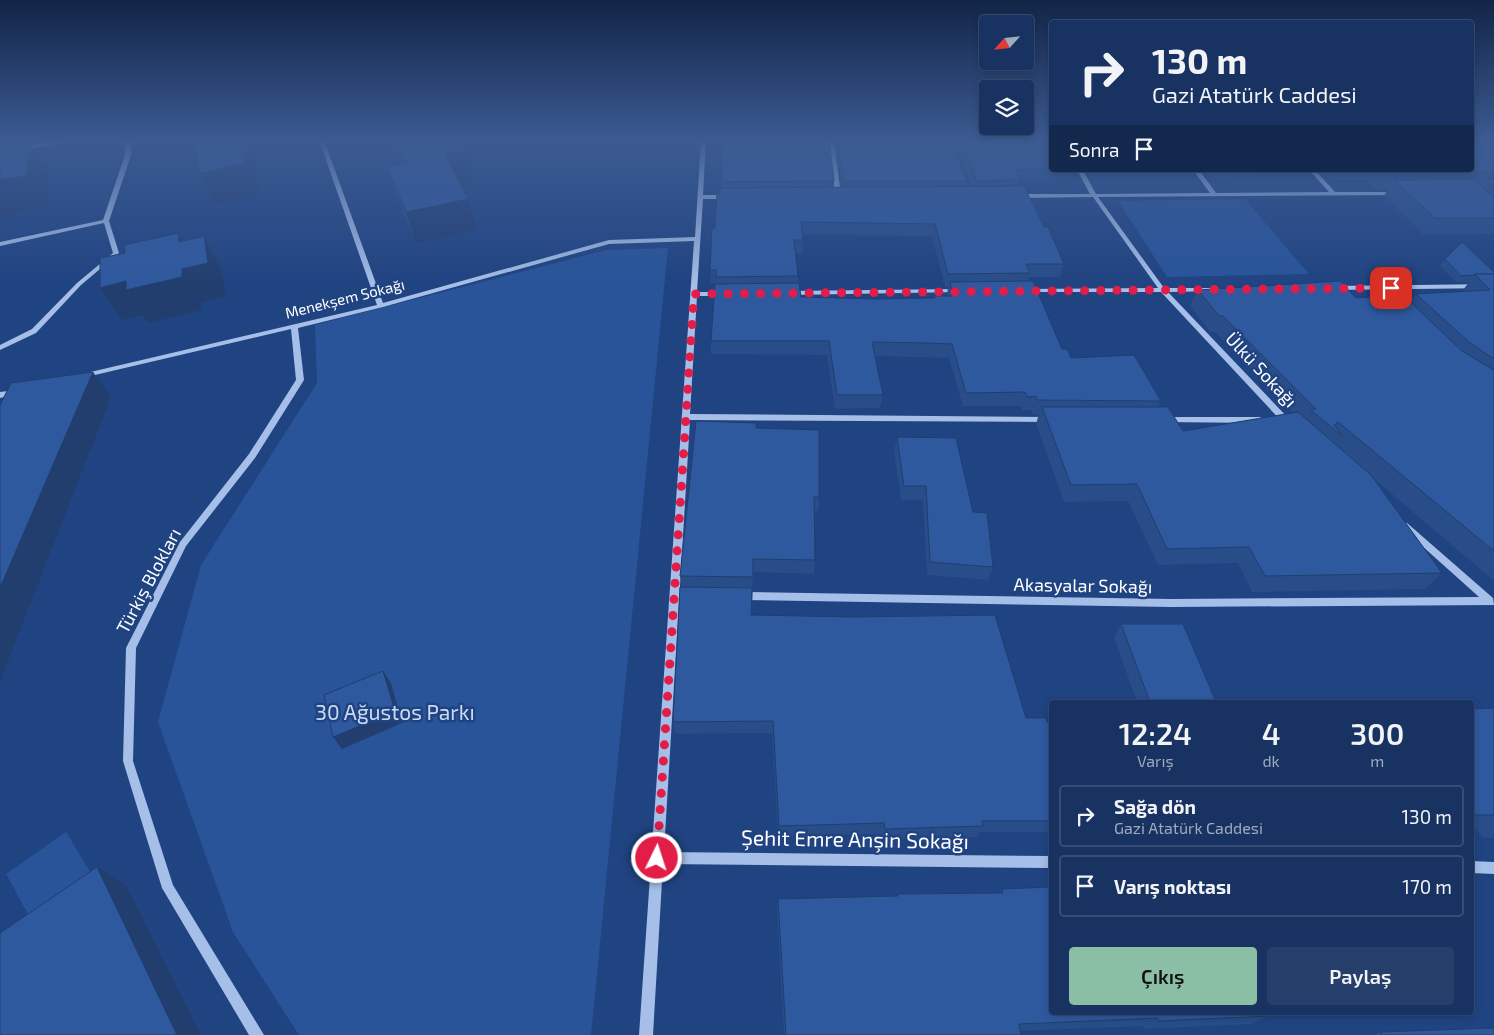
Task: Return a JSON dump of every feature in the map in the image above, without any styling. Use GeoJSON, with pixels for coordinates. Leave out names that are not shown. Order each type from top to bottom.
{"type":"FeatureCollection","features":[{"type":"Feature","properties":{"kind":"street"},"geometry":{"type":"LineString","coordinates":[[0,348],[34,331],[79,284],[116,253],[106,221],[117,188]]}},
{"type":"Feature","properties":{"kind":"street"},"geometry":{"type":"LineString","coordinates":[[338,188],[381,306]]}},
{"type":"Feature","properties":{"kind":"street"},"geometry":{"type":"LineString","coordinates":[[646,1035],[657,858],[680,595],[686,418],[701,188]]}},
{"type":"Feature","properties":{"kind":"street"},"geometry":{"type":"LineString","coordinates":[[837,188],[838,196]]}},
{"type":"Feature","properties":{"kind":"street","name":"Ülkü Sokağı"},"geometry":{"type":"LineString","coordinates":[[1090,188],[1162,289],[1289,424],[1275,420]]}},
{"type":"Feature","properties":{"kind":"street"},"geometry":{"type":"LineString","coordinates":[[1210,188],[1214,194]]}},
{"type":"Feature","properties":{"kind":"street"},"geometry":{"type":"LineString","coordinates":[[1329,188],[1333,193]]}},
{"type":"Feature","properties":{"kind":"street"},"geometry":{"type":"LineString","coordinates":[[1009,196],[1407,193]]}},
{"type":"Feature","properties":{"kind":"street"},"geometry":{"type":"LineString","coordinates":[[828,196],[848,196]]}},
{"type":"Feature","properties":{"kind":"street"},"geometry":{"type":"LineString","coordinates":[[700,197],[740,197]]}},
{"type":"Feature","properties":{"kind":"street"},"geometry":{"type":"LineString","coordinates":[[0,244],[106,221]]}},
{"type":"Feature","properties":{"kind":"street","name":"Menekşem Sokağı"},"geometry":{"type":"LineString","coordinates":[[76,377],[381,306],[609,242],[697,239]]}},
{"type":"Feature","properties":{"kind":"street"},"geometry":{"type":"LineString","coordinates":[[1326,288],[1494,286]]}},
{"type":"Feature","properties":{"kind":"street"},"geometry":{"type":"LineString","coordinates":[[1374,288],[1381,295]]}},
{"type":"Feature","properties":{"kind":"street"},"geometry":{"type":"LineString","coordinates":[[1023,291],[1230,289]]}},
{"type":"Feature","properties":{"kind":"street"},"geometry":{"type":"LineString","coordinates":[[784,293],[963,291]]}},
{"type":"Feature","properties":{"kind":"street"},"geometry":{"type":"LineString","coordinates":[[694,294],[734,294]]}},
{"type":"Feature","properties":{"kind":"street","name":"Türkiş Blokları"},"geometry":{"type":"LineString","coordinates":[[257,1035],[168,888],[128,760],[131,648],[183,544],[252,456],[300,380],[294,326]]}},
{"type":"Feature","properties":{"kind":"street"},"geometry":{"type":"LineString","coordinates":[[0,395],[28,389]]}},
{"type":"Feature","properties":{"kind":"street"},"geometry":{"type":"LineString","coordinates":[[686,418],[1055,419]]}},
{"type":"Feature","properties":{"kind":"street"},"geometry":{"type":"LineString","coordinates":[[1155,420],[1265,420]]}},
{"type":"Feature","properties":{"kind":"street"},"geometry":{"type":"LineString","coordinates":[[1395,517],[1492,603]]}},
{"type":"Feature","properties":{"kind":"street","name":"Akasyalar Sokağı"},"geometry":{"type":"LineString","coordinates":[[734,596],[1171,603],[1492,603]]}},
{"type":"Feature","properties":{"kind":"street","name":"Şehit Emre Anşin Sokağı"},"geometry":{"type":"LineString","coordinates":[[657,858],[1049,862]]}},
{"type":"Feature","properties":{"kind":"street"},"geometry":{"type":"LineString","coordinates":[[1474,867],[1494,868]]}},
{"type":"Feature","properties":{"kind":"green space"},"geometry":{"type":"Polygon","coordinates":[[[1245,199],[1309,274],[1167,277],[1118,201],[1245,199]]]}},
{"type":"Feature","properties":{"kind":"green space","name":"30 Ağustos Parkı"},"geometry":{"type":"Polygon","coordinates":[[[668,248],[591,1035],[299,1035],[233,932],[158,722],[201,565],[317,383],[315,325],[606,250],[668,248]]]}},
{"type":"Feature","properties":{"kind":"green space"},"geometry":{"type":"Polygon","coordinates":[[[66,832],[94,878],[33,923],[6,874],[66,832]]]}},
{"type":"Feature","properties":{"kind":"building"},"geometry":{"type":"Polygon","coordinates":[[[396,188],[463,188],[468,199],[406,212],[396,188]]]}},
{"type":"Feature","properties":{"kind":"building"},"geometry":{"type":"Polygon","coordinates":[[[720,188],[1025,188],[1044,227],[1048,227],[1064,264],[1026,264],[1030,273],[948,274],[935,224],[801,222],[803,240],[794,240],[798,276],[716,277],[716,270],[710,270],[712,228],[715,228],[717,193],[720,194],[720,188]]]}},
{"type":"Feature","properties":{"kind":"building"},"geometry":{"type":"Polygon","coordinates":[[[1403,188],[1483,188],[1494,197],[1494,218],[1435,218],[1403,188]]]}},
{"type":"Feature","properties":{"kind":"building"},"geometry":{"type":"Polygon","coordinates":[[[178,233],[179,242],[204,236],[208,263],[182,269],[182,277],[126,290],[126,281],[100,288],[100,258],[125,253],[124,245],[178,233]]]}},
{"type":"Feature","properties":{"kind":"building"},"geometry":{"type":"Polygon","coordinates":[[[1462,242],[1494,274],[1461,276],[1445,259],[1462,242]]]}},
{"type":"Feature","properties":{"kind":"building"},"geometry":{"type":"Polygon","coordinates":[[[1475,274],[1494,274],[1494,359],[1470,343],[1416,294],[1490,290],[1475,274]]]}},
{"type":"Feature","properties":{"kind":"building"},"geometry":{"type":"Polygon","coordinates":[[[1033,281],[1062,349],[1067,349],[1071,358],[1134,355],[1161,401],[1037,400],[1036,396],[1027,397],[1025,392],[966,393],[952,344],[927,343],[872,342],[883,395],[837,395],[829,341],[711,341],[715,284],[799,283],[801,297],[876,299],[953,296],[950,282],[1033,281]]]}},
{"type":"Feature","properties":{"kind":"building"},"geometry":{"type":"Polygon","coordinates":[[[1340,281],[1356,298],[1403,295],[1462,351],[1494,370],[1494,551],[1338,422],[1334,425],[1343,437],[1311,410],[1316,409],[1223,316],[1219,316],[1198,290],[1340,281]]]}},
{"type":"Feature","properties":{"kind":"building"},"geometry":{"type":"Polygon","coordinates":[[[93,372],[0,588],[0,405],[11,383],[93,372]]]}},
{"type":"Feature","properties":{"kind":"building"},"geometry":{"type":"Polygon","coordinates":[[[1042,407],[1168,407],[1183,431],[1298,412],[1371,475],[1442,573],[1265,576],[1249,547],[1167,549],[1137,484],[1071,485],[1042,407]]]}},
{"type":"Feature","properties":{"kind":"building"},"geometry":{"type":"Polygon","coordinates":[[[696,421],[756,423],[756,428],[819,430],[819,497],[814,497],[815,560],[753,559],[753,577],[680,576],[696,421]]]}},
{"type":"Feature","properties":{"kind":"building"},"geometry":{"type":"Polygon","coordinates":[[[897,437],[956,438],[973,512],[987,513],[993,567],[930,562],[926,486],[904,486],[897,437]]]}},
{"type":"Feature","properties":{"kind":"building"},"geometry":{"type":"Polygon","coordinates":[[[680,587],[752,588],[751,615],[853,617],[995,615],[1026,718],[1046,718],[1047,722],[1049,722],[1049,821],[982,821],[983,826],[885,829],[884,823],[779,826],[773,721],[673,722],[680,587]]]}},
{"type":"Feature","properties":{"kind":"building"},"geometry":{"type":"Polygon","coordinates":[[[1121,624],[1183,624],[1215,700],[1149,700],[1121,624]]]}},
{"type":"Feature","properties":{"kind":"building"},"geometry":{"type":"Polygon","coordinates":[[[383,671],[395,711],[333,737],[324,695],[383,671]]]}},
{"type":"Feature","properties":{"kind":"building"},"geometry":{"type":"Polygon","coordinates":[[[1494,708],[1494,815],[1474,815],[1474,709],[1494,708]]]}},
{"type":"Feature","properties":{"kind":"building"},"geometry":{"type":"Polygon","coordinates":[[[97,867],[177,1035],[0,1035],[0,933],[97,867]]]}},
{"type":"Feature","properties":{"kind":"building"},"geometry":{"type":"Polygon","coordinates":[[[1049,887],[1049,1015],[1269,1016],[1159,1021],[1158,1018],[1019,1024],[1021,1035],[786,1035],[778,899],[898,896],[898,894],[1003,893],[1002,889],[1049,887]]]}},
{"type":"Feature","properties":{"kind":"building"},"geometry":{"type":"Polygon","coordinates":[[[1494,1028],[1494,1035],[1382,1035],[1381,1032],[1494,1028]]]}},
{"type":"Feature","properties":{"kind":"route"},"geometry":{"type":"LineString","coordinates":[[657,858],[694,294],[1391,288]]}}]}
